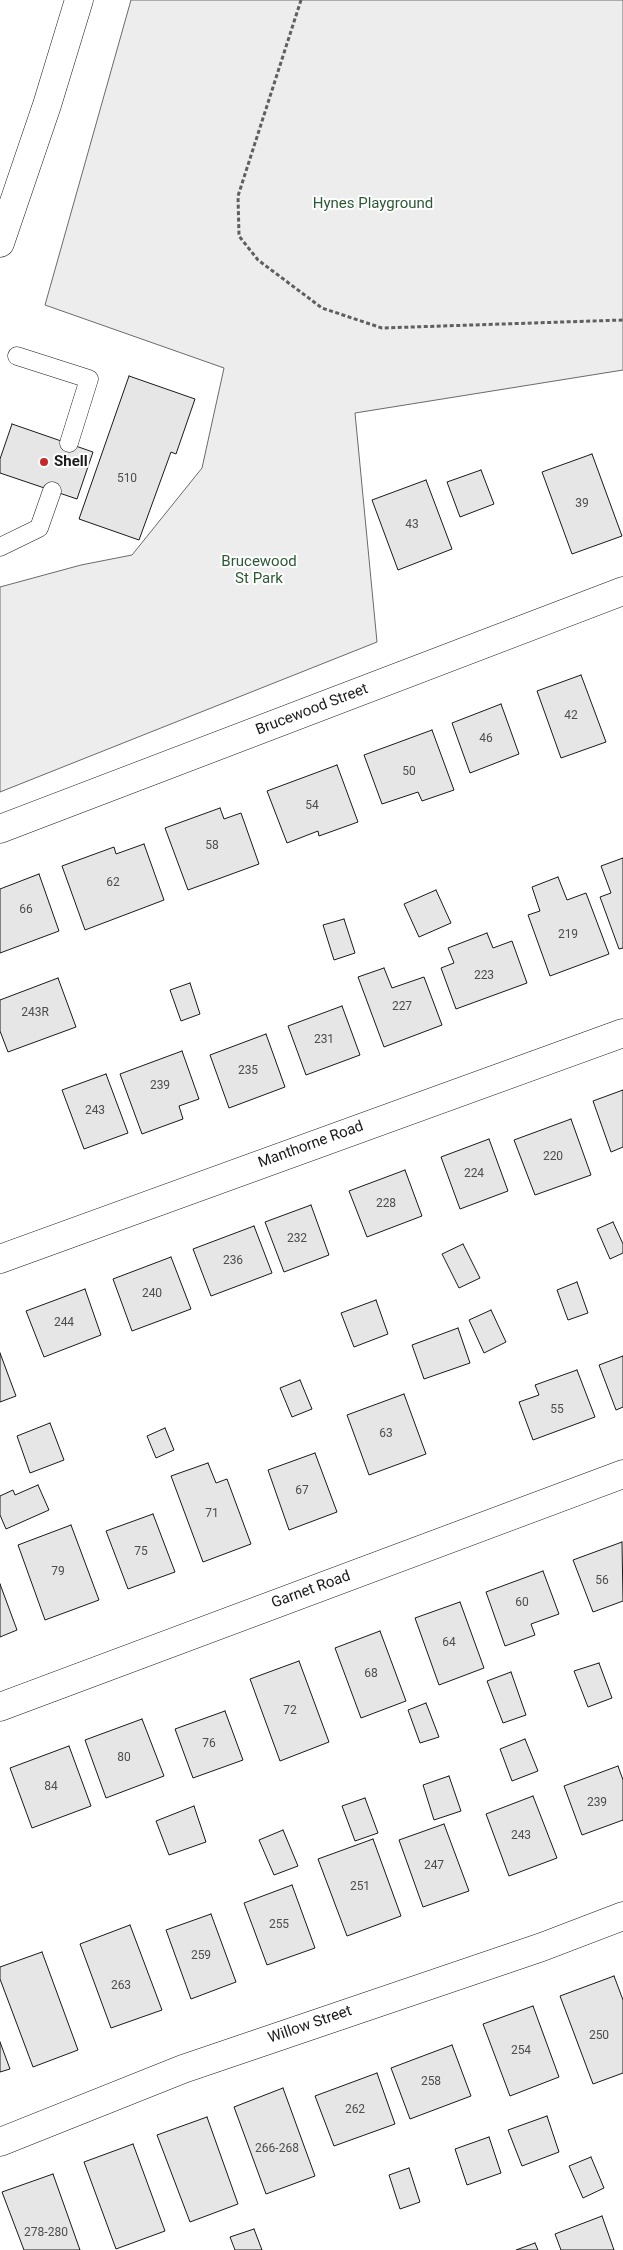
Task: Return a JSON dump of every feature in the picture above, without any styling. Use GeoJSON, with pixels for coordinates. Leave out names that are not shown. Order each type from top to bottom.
{"type":"FeatureCollection","features":[{"type":"Feature","properties":{"kind":"main road"},"geometry":{"type":"LineString","coordinates":[[0,243],[47,105],[79,0]]}},
{"type":"Feature","properties":{"kind":"main road","name":"Brucewood Street"},"geometry":{"type":"LineString","coordinates":[[0,829],[623,591]]}},
{"type":"Feature","properties":{"kind":"main road","name":"Manthorne Road"},"geometry":{"type":"LineString","coordinates":[[0,1259],[623,1033]]}},
{"type":"Feature","properties":{"kind":"main road","name":"Garnet Road"},"geometry":{"type":"LineString","coordinates":[[0,1707],[623,1474]]}},
{"type":"Feature","properties":{"kind":"main road","name":"Willow Street"},"geometry":{"type":"LineString","coordinates":[[0,2142],[183,2069],[533,1950],[623,1916]]}},
{"type":"Feature","properties":{"kind":"lane"},"geometry":{"type":"LineString","coordinates":[[17,356],[89,379],[69,443]]}},
{"type":"Feature","properties":{"kind":"lane"},"geometry":{"type":"LineString","coordinates":[[0,547],[38,528],[52,491]]}},
{"type":"Feature","properties":{"kind":"path"},"geometry":{"type":"LineString","coordinates":[[301,0],[238,196],[238,236],[258,260],[322,308],[382,328],[623,320]]}},
{"type":"Feature","properties":{"kind":"shaded area","name":"Hynes Playground"},"geometry":{"type":"Polygon","coordinates":[[[131,0],[623,0],[623,370],[355,413],[377,642],[0,792],[0,587],[81,565],[132,555],[202,468],[224,368],[45,305],[131,0]]]}},
{"type":"Feature","properties":{"kind":"building"},"geometry":{"type":"Polygon","coordinates":[[[129,376],[195,399],[176,454],[171,452],[139,540],[79,519],[129,376]]]}},
{"type":"Feature","properties":{"kind":"building"},"geometry":{"type":"Polygon","coordinates":[[[12,424],[93,452],[77,499],[0,473],[0,459],[12,424]]]}},
{"type":"Feature","properties":{"kind":"building"},"geometry":{"type":"Polygon","coordinates":[[[592,454],[622,536],[572,554],[542,472],[592,454]]]}},
{"type":"Feature","properties":{"kind":"building"},"geometry":{"type":"Polygon","coordinates":[[[481,470],[494,504],[460,517],[447,482],[481,470]]]}},
{"type":"Feature","properties":{"kind":"building"},"geometry":{"type":"Polygon","coordinates":[[[426,480],[452,549],[398,570],[372,500],[426,480]]]}},
{"type":"Feature","properties":{"kind":"building"},"geometry":{"type":"Polygon","coordinates":[[[581,675],[606,742],[561,758],[537,691],[581,675]]]}},
{"type":"Feature","properties":{"kind":"building"},"geometry":{"type":"Polygon","coordinates":[[[501,704],[519,754],[470,773],[452,723],[501,704]]]}},
{"type":"Feature","properties":{"kind":"building"},"geometry":{"type":"Polygon","coordinates":[[[432,730],[454,790],[422,801],[418,792],[382,804],[364,755],[432,730]]]}},
{"type":"Feature","properties":{"kind":"building"},"geometry":{"type":"Polygon","coordinates":[[[337,765],[358,822],[319,836],[318,831],[287,843],[267,791],[337,765]]]}},
{"type":"Feature","properties":{"kind":"building"},"geometry":{"type":"Polygon","coordinates":[[[220,808],[224,819],[241,813],[259,864],[188,890],[165,828],[220,808]]]}},
{"type":"Feature","properties":{"kind":"building"},"geometry":{"type":"Polygon","coordinates":[[[144,844],[164,900],[85,930],[62,866],[114,847],[116,854],[144,844]]]}},
{"type":"Feature","properties":{"kind":"building"},"geometry":{"type":"Polygon","coordinates":[[[623,858],[623,948],[619,949],[600,897],[611,893],[601,866],[623,858]]]}},
{"type":"Feature","properties":{"kind":"building"},"geometry":{"type":"Polygon","coordinates":[[[39,874],[59,931],[0,953],[0,889],[39,874]]]}},
{"type":"Feature","properties":{"kind":"building"},"geometry":{"type":"Polygon","coordinates":[[[558,877],[567,900],[586,893],[609,954],[550,976],[528,915],[540,911],[532,887],[558,877]]]}},
{"type":"Feature","properties":{"kind":"building"},"geometry":{"type":"Polygon","coordinates":[[[436,890],[451,923],[419,937],[404,904],[436,890]]]}},
{"type":"Feature","properties":{"kind":"building"},"geometry":{"type":"Polygon","coordinates":[[[344,919],[355,953],[334,960],[323,925],[344,919]]]}},
{"type":"Feature","properties":{"kind":"building"},"geometry":{"type":"Polygon","coordinates":[[[487,933],[493,948],[512,941],[527,983],[456,1009],[441,968],[454,963],[448,948],[487,933]]]}},
{"type":"Feature","properties":{"kind":"building"},"geometry":{"type":"Polygon","coordinates":[[[384,968],[392,988],[424,977],[442,1025],[384,1047],[358,977],[384,968]]]}},
{"type":"Feature","properties":{"kind":"building"},"geometry":{"type":"Polygon","coordinates":[[[58,978],[76,1027],[8,1052],[0,1031],[0,1000],[58,978]]]}},
{"type":"Feature","properties":{"kind":"building"},"geometry":{"type":"Polygon","coordinates":[[[190,983],[200,1014],[181,1021],[170,990],[190,983]]]}},
{"type":"Feature","properties":{"kind":"building"},"geometry":{"type":"Polygon","coordinates":[[[342,1006],[360,1055],[306,1075],[288,1026],[342,1006]]]}},
{"type":"Feature","properties":{"kind":"building"},"geometry":{"type":"Polygon","coordinates":[[[266,1034],[285,1087],[229,1108],[210,1055],[266,1034]]]}},
{"type":"Feature","properties":{"kind":"building"},"geometry":{"type":"Polygon","coordinates":[[[182,1051],[199,1099],[179,1106],[183,1119],[142,1134],[120,1074],[182,1051]]]}},
{"type":"Feature","properties":{"kind":"building"},"geometry":{"type":"Polygon","coordinates":[[[106,1074],[128,1133],[84,1149],[62,1090],[106,1074]]]}},
{"type":"Feature","properties":{"kind":"building"},"geometry":{"type":"Polygon","coordinates":[[[623,1090],[623,1147],[611,1152],[593,1101],[623,1090]]]}},
{"type":"Feature","properties":{"kind":"building"},"geometry":{"type":"Polygon","coordinates":[[[571,1119],[591,1175],[535,1195],[514,1140],[571,1119]]]}},
{"type":"Feature","properties":{"kind":"building"},"geometry":{"type":"Polygon","coordinates":[[[489,1139],[508,1191],[460,1209],[441,1157],[489,1139]]]}},
{"type":"Feature","properties":{"kind":"building"},"geometry":{"type":"Polygon","coordinates":[[[405,1170],[422,1216],[367,1237],[349,1191],[405,1170]]]}},
{"type":"Feature","properties":{"kind":"building"},"geometry":{"type":"Polygon","coordinates":[[[311,1205],[329,1255],[284,1272],[265,1222],[311,1205]]]}},
{"type":"Feature","properties":{"kind":"building"},"geometry":{"type":"Polygon","coordinates":[[[613,1222],[623,1244],[623,1253],[610,1259],[597,1229],[613,1222]]]}},
{"type":"Feature","properties":{"kind":"building"},"geometry":{"type":"Polygon","coordinates":[[[254,1226],[272,1273],[211,1296],[193,1249],[254,1226]]]}},
{"type":"Feature","properties":{"kind":"building"},"geometry":{"type":"Polygon","coordinates":[[[463,1244],[480,1278],[459,1288],[442,1254],[463,1244]]]}},
{"type":"Feature","properties":{"kind":"building"},"geometry":{"type":"Polygon","coordinates":[[[171,1257],[191,1309],[132,1331],[113,1279],[171,1257]]]}},
{"type":"Feature","properties":{"kind":"building"},"geometry":{"type":"Polygon","coordinates":[[[577,1282],[588,1313],[568,1320],[557,1290],[577,1282]]]}},
{"type":"Feature","properties":{"kind":"building"},"geometry":{"type":"Polygon","coordinates":[[[85,1289],[101,1335],[44,1357],[26,1311],[85,1289]]]}},
{"type":"Feature","properties":{"kind":"building"},"geometry":{"type":"Polygon","coordinates":[[[376,1300],[388,1334],[354,1347],[341,1313],[376,1300]]]}},
{"type":"Feature","properties":{"kind":"building"},"geometry":{"type":"Polygon","coordinates":[[[491,1310],[506,1342],[484,1353],[469,1320],[491,1310]]]}},
{"type":"Feature","properties":{"kind":"building"},"geometry":{"type":"Polygon","coordinates":[[[458,1328],[470,1363],[424,1379],[412,1345],[458,1328]]]}},
{"type":"Feature","properties":{"kind":"building"},"geometry":{"type":"Polygon","coordinates":[[[0,1353],[16,1396],[0,1402],[0,1353]]]}},
{"type":"Feature","properties":{"kind":"building"},"geometry":{"type":"Polygon","coordinates":[[[623,1356],[623,1407],[616,1410],[599,1365],[623,1356]]]}},
{"type":"Feature","properties":{"kind":"building"},"geometry":{"type":"Polygon","coordinates":[[[577,1370],[595,1417],[533,1440],[519,1402],[539,1395],[535,1385],[577,1370]]]}},
{"type":"Feature","properties":{"kind":"building"},"geometry":{"type":"Polygon","coordinates":[[[300,1380],[312,1409],[292,1417],[280,1388],[300,1380]]]}},
{"type":"Feature","properties":{"kind":"building"},"geometry":{"type":"Polygon","coordinates":[[[404,1394],[426,1454],[369,1475],[347,1415],[404,1394]]]}},
{"type":"Feature","properties":{"kind":"building"},"geometry":{"type":"Polygon","coordinates":[[[50,1423],[64,1460],[30,1473],[17,1436],[50,1423]]]}},
{"type":"Feature","properties":{"kind":"building"},"geometry":{"type":"Polygon","coordinates":[[[165,1428],[174,1450],[156,1458],[147,1436],[165,1428]]]}},
{"type":"Feature","properties":{"kind":"building"},"geometry":{"type":"Polygon","coordinates":[[[315,1453],[337,1512],[289,1530],[268,1470],[315,1453]]]}},
{"type":"Feature","properties":{"kind":"building"},"geometry":{"type":"Polygon","coordinates":[[[208,1463],[216,1483],[227,1479],[251,1544],[203,1562],[171,1476],[208,1463]]]}},
{"type":"Feature","properties":{"kind":"building"},"geometry":{"type":"Polygon","coordinates":[[[38,1485],[49,1510],[6,1529],[0,1515],[0,1496],[13,1490],[15,1495],[38,1485]]]}},
{"type":"Feature","properties":{"kind":"building"},"geometry":{"type":"Polygon","coordinates":[[[153,1514],[175,1572],[128,1589],[106,1531],[153,1514]]]}},
{"type":"Feature","properties":{"kind":"building"},"geometry":{"type":"Polygon","coordinates":[[[71,1525],[99,1600],[45,1620],[18,1545],[71,1525]]]}},
{"type":"Feature","properties":{"kind":"building"},"geometry":{"type":"Polygon","coordinates":[[[622,1542],[623,1601],[593,1612],[573,1560],[622,1542]]]}},
{"type":"Feature","properties":{"kind":"building"},"geometry":{"type":"Polygon","coordinates":[[[543,1571],[559,1614],[531,1624],[535,1635],[505,1646],[486,1592],[543,1571]]]}},
{"type":"Feature","properties":{"kind":"building"},"geometry":{"type":"Polygon","coordinates":[[[0,1584],[17,1630],[0,1637],[0,1584]]]}},
{"type":"Feature","properties":{"kind":"building"},"geometry":{"type":"Polygon","coordinates":[[[460,1602],[484,1668],[439,1685],[415,1618],[460,1602]]]}},
{"type":"Feature","properties":{"kind":"building"},"geometry":{"type":"Polygon","coordinates":[[[380,1631],[406,1701],[361,1718],[335,1648],[380,1631]]]}},
{"type":"Feature","properties":{"kind":"building"},"geometry":{"type":"Polygon","coordinates":[[[299,1661],[329,1742],[280,1761],[250,1679],[299,1661]]]}},
{"type":"Feature","properties":{"kind":"building"},"geometry":{"type":"Polygon","coordinates":[[[599,1663],[612,1698],[588,1707],[574,1671],[599,1663]]]}},
{"type":"Feature","properties":{"kind":"building"},"geometry":{"type":"Polygon","coordinates":[[[511,1672],[526,1715],[503,1723],[487,1681],[511,1672]]]}},
{"type":"Feature","properties":{"kind":"building"},"geometry":{"type":"Polygon","coordinates":[[[426,1703],[439,1737],[420,1743],[408,1710],[426,1703]]]}},
{"type":"Feature","properties":{"kind":"building"},"geometry":{"type":"Polygon","coordinates":[[[225,1711],[243,1760],[193,1778],[175,1729],[225,1711]]]}},
{"type":"Feature","properties":{"kind":"building"},"geometry":{"type":"Polygon","coordinates":[[[142,1719],[164,1776],[106,1798],[85,1740],[142,1719]]]}},
{"type":"Feature","properties":{"kind":"building"},"geometry":{"type":"Polygon","coordinates":[[[525,1739],[538,1771],[512,1781],[500,1749],[525,1739]]]}},
{"type":"Feature","properties":{"kind":"building"},"geometry":{"type":"Polygon","coordinates":[[[69,1746],[91,1806],[32,1828],[10,1768],[69,1746]]]}},
{"type":"Feature","properties":{"kind":"building"},"geometry":{"type":"Polygon","coordinates":[[[618,1766],[623,1780],[623,1820],[582,1835],[564,1786],[618,1766]]]}},
{"type":"Feature","properties":{"kind":"building"},"geometry":{"type":"Polygon","coordinates":[[[449,1776],[461,1811],[434,1820],[423,1785],[449,1776]]]}},
{"type":"Feature","properties":{"kind":"building"},"geometry":{"type":"Polygon","coordinates":[[[533,1796],[557,1858],[509,1876],[486,1814],[533,1796]]]}},
{"type":"Feature","properties":{"kind":"building"},"geometry":{"type":"Polygon","coordinates":[[[365,1798],[378,1833],[355,1841],[342,1806],[365,1798]]]}},
{"type":"Feature","properties":{"kind":"building"},"geometry":{"type":"Polygon","coordinates":[[[194,1806],[206,1842],[169,1855],[156,1821],[194,1806]]]}},
{"type":"Feature","properties":{"kind":"building"},"geometry":{"type":"Polygon","coordinates":[[[444,1824],[469,1891],[423,1907],[399,1840],[444,1824]]]}},
{"type":"Feature","properties":{"kind":"building"},"geometry":{"type":"Polygon","coordinates":[[[283,1830],[298,1866],[274,1875],[259,1840],[283,1830]]]}},
{"type":"Feature","properties":{"kind":"building"},"geometry":{"type":"Polygon","coordinates":[[[373,1839],[401,1916],[347,1936],[318,1859],[373,1839]]]}},
{"type":"Feature","properties":{"kind":"building"},"geometry":{"type":"Polygon","coordinates":[[[292,1885],[315,1948],[267,1965],[244,1903],[292,1885]]]}},
{"type":"Feature","properties":{"kind":"building"},"geometry":{"type":"Polygon","coordinates":[[[211,1914],[236,1982],[191,1999],[166,1930],[211,1914]]]}},
{"type":"Feature","properties":{"kind":"building"},"geometry":{"type":"Polygon","coordinates":[[[130,1925],[162,2010],[111,2028],[80,1944],[130,1925]]]}},
{"type":"Feature","properties":{"kind":"building"},"geometry":{"type":"Polygon","coordinates":[[[42,1952],[78,2050],[33,2067],[0,1979],[0,1967],[42,1952]]]}},
{"type":"Feature","properties":{"kind":"building"},"geometry":{"type":"Polygon","coordinates":[[[614,1976],[623,2000],[623,2073],[593,2084],[560,1996],[614,1976]]]}},
{"type":"Feature","properties":{"kind":"building"},"geometry":{"type":"Polygon","coordinates":[[[533,2006],[559,2077],[510,2096],[483,2024],[533,2006]]]}},
{"type":"Feature","properties":{"kind":"building"},"geometry":{"type":"Polygon","coordinates":[[[0,2042],[10,2069],[0,2072],[0,2042]]]}},
{"type":"Feature","properties":{"kind":"building"},"geometry":{"type":"Polygon","coordinates":[[[452,2045],[471,2096],[410,2119],[391,2068],[452,2045]]]}},
{"type":"Feature","properties":{"kind":"building"},"geometry":{"type":"Polygon","coordinates":[[[377,2073],[395,2124],[334,2146],[315,2096],[377,2073]]]}},
{"type":"Feature","properties":{"kind":"building"},"geometry":{"type":"Polygon","coordinates":[[[283,2088],[315,2176],[266,2194],[234,2107],[283,2088]]]}},
{"type":"Feature","properties":{"kind":"building"},"geometry":{"type":"Polygon","coordinates":[[[547,2116],[559,2152],[522,2166],[508,2130],[547,2116]]]}},
{"type":"Feature","properties":{"kind":"building"},"geometry":{"type":"Polygon","coordinates":[[[207,2117],[238,2204],[190,2222],[157,2135],[207,2117]]]}},
{"type":"Feature","properties":{"kind":"building"},"geometry":{"type":"Polygon","coordinates":[[[489,2137],[501,2173],[467,2185],[455,2149],[489,2137]]]}},
{"type":"Feature","properties":{"kind":"building"},"geometry":{"type":"Polygon","coordinates":[[[133,2144],[165,2231],[116,2249],[84,2162],[133,2144]]]}},
{"type":"Feature","properties":{"kind":"building"},"geometry":{"type":"Polygon","coordinates":[[[591,2157],[604,2188],[583,2198],[569,2166],[591,2157]]]}},
{"type":"Feature","properties":{"kind":"building"},"geometry":{"type":"Polygon","coordinates":[[[409,2168],[420,2202],[400,2209],[389,2175],[409,2168]]]}},
{"type":"Feature","properties":{"kind":"building"},"geometry":{"type":"Polygon","coordinates":[[[53,2174],[80,2250],[24,2250],[2,2192],[53,2174]]]}},
{"type":"Feature","properties":{"kind":"building"},"geometry":{"type":"Polygon","coordinates":[[[602,2216],[614,2250],[561,2250],[555,2234],[602,2216]]]}},
{"type":"Feature","properties":{"kind":"building"},"geometry":{"type":"Polygon","coordinates":[[[254,2229],[262,2250],[235,2250],[230,2237],[254,2229]]]}},
{"type":"Feature","properties":{"kind":"building"},"geometry":{"type":"Polygon","coordinates":[[[535,2243],[538,2250],[516,2250],[535,2243]]]}},
{"type":"Feature","properties":{"kind":"place","name":"Shell"},"geometry":{"type":"Point","coordinates":[44,462]}},
{"type":"Feature","properties":{"kind":"park label","name":"Brucewood St Park"},"geometry":{"type":"Point","coordinates":[259,570]}}]}
